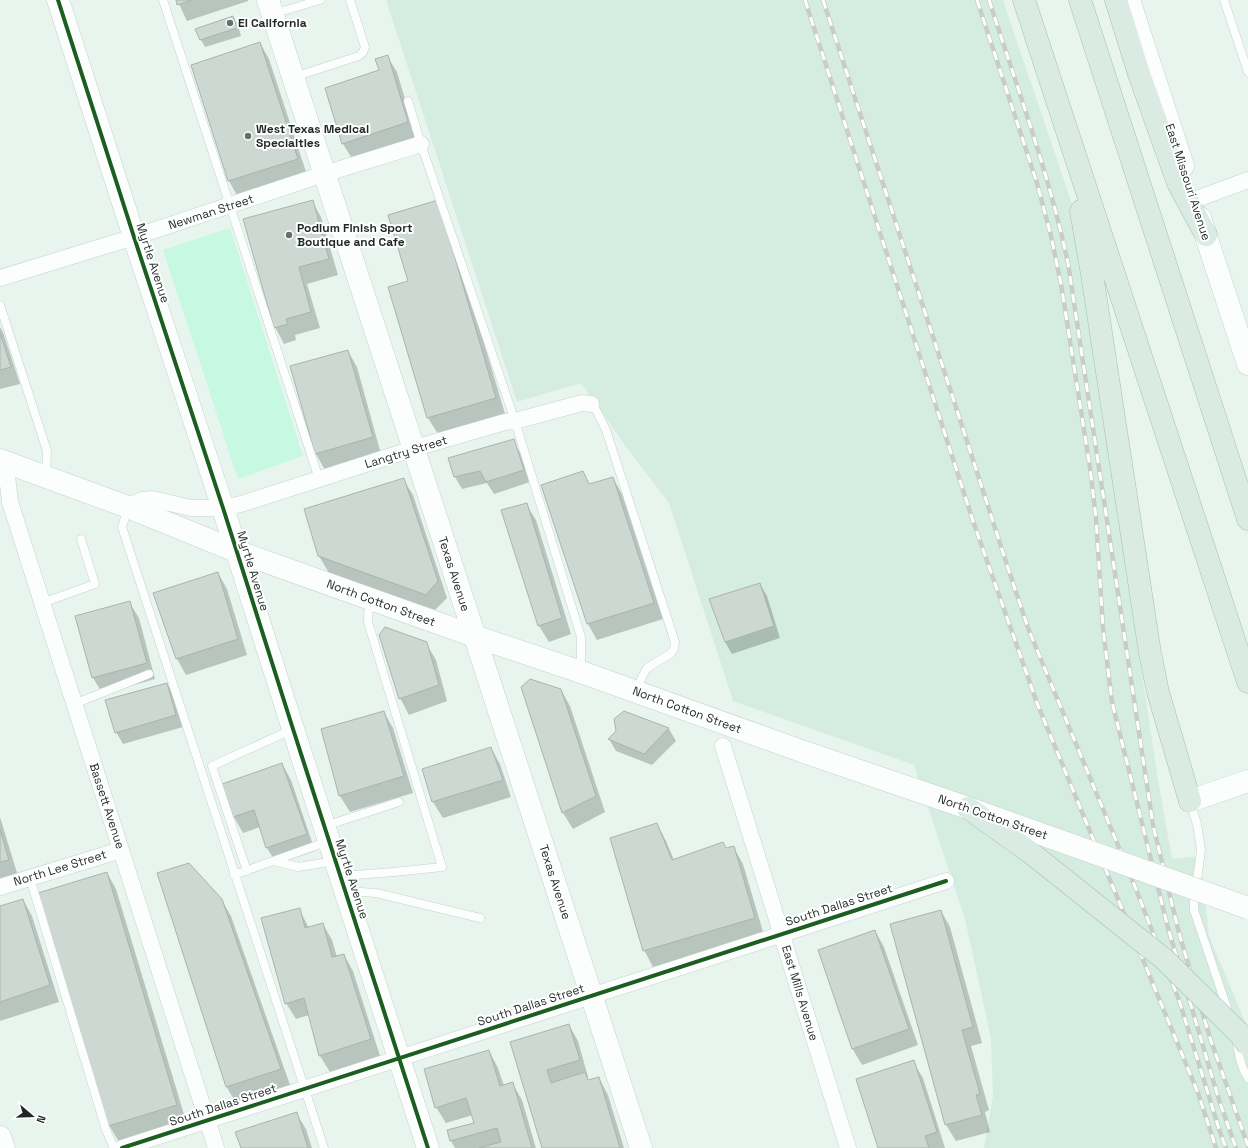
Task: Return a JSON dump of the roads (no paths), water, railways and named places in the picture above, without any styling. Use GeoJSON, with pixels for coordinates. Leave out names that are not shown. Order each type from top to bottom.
{"type":"FeatureCollection","features":[{"type":"Feature","properties":{"kind":"highway"},"geometry":{"type":"LineString","coordinates":[[1024,0],[1248,682]]}},
{"type":"Feature","properties":{"kind":"highway"},"geometry":{"type":"LineString","coordinates":[[1080,0],[1248,519]]}},
{"type":"Feature","properties":{"kind":"highway"},"geometry":{"type":"LineString","coordinates":[[1116,0],[1139,74],[1178,182],[1206,235]]}},
{"type":"Feature","properties":{"kind":"highway"},"geometry":{"type":"LineString","coordinates":[[1067,134],[1092,274],[1150,654],[1166,722],[1190,801]]}},
{"type":"Feature","properties":{"kind":"highway"},"geometry":{"type":"LineString","coordinates":[[968,808],[1031,853],[1164,959],[1238,1032],[1248,1045]]}},
{"type":"Feature","properties":{"kind":"main road","name":"Myrtle Avenue"},"geometry":{"type":"LineString","coordinates":[[58,0],[223,508],[428,1148]]}},
{"type":"Feature","properties":{"kind":"main road","name":"East Missouri Avenue"},"geometry":{"type":"LineString","coordinates":[[1129,0],[1248,364]]}},
{"type":"Feature","properties":{"kind":"main road","name":"Texas Avenue"},"geometry":{"type":"LineString","coordinates":[[270,7],[641,1148]]}},
{"type":"Feature","properties":{"kind":"main road","name":"North Cotton Street"},"geometry":{"type":"LineString","coordinates":[[4,461],[128,507],[236,551],[1248,908]]}},
{"type":"Feature","properties":{"kind":"main road"},"geometry":{"type":"LineString","coordinates":[[1190,801],[1248,781]]}},
{"type":"Feature","properties":{"kind":"main road"},"geometry":{"type":"LineString","coordinates":[[0,1137],[4,1148]]}},
{"type":"Feature","properties":{"kind":"street","name":"Newman Street"},"geometry":{"type":"LineString","coordinates":[[0,278],[134,237],[324,174],[421,144]]}},
{"type":"Feature","properties":{"kind":"street"},"geometry":{"type":"LineString","coordinates":[[1194,200],[1248,180]]}},
{"type":"Feature","properties":{"kind":"street","name":"Langtry Street"},"geometry":{"type":"LineString","coordinates":[[223,508],[241,504],[414,449],[505,422],[515,421],[582,403],[591,404]]}},
{"type":"Feature","properties":{"kind":"street","name":"Bassett Avenue"},"geometry":{"type":"LineString","coordinates":[[4,461],[10,502],[216,1148]]}},
{"type":"Feature","properties":{"kind":"street"},"geometry":{"type":"LineString","coordinates":[[128,507],[142,500],[152,499],[185,508],[223,508]]}},
{"type":"Feature","properties":{"kind":"street","name":"East Mills Avenue"},"geometry":{"type":"LineString","coordinates":[[723,746],[848,1148]]}},
{"type":"Feature","properties":{"kind":"street","name":"North Lee Street"},"geometry":{"type":"LineString","coordinates":[[0,887],[121,850]]}},
{"type":"Feature","properties":{"kind":"street","name":"South Dallas Street"},"geometry":{"type":"LineString","coordinates":[[122,1148],[946,881]]}},
{"type":"Feature","properties":{"kind":"lane"},"geometry":{"type":"LineString","coordinates":[[163,0],[319,480]]}},
{"type":"Feature","properties":{"kind":"lane"},"geometry":{"type":"LineString","coordinates":[[270,7],[320,0]]}},
{"type":"Feature","properties":{"kind":"lane"},"geometry":{"type":"LineString","coordinates":[[293,78],[359,56],[363,52],[365,46],[350,0]]}},
{"type":"Feature","properties":{"kind":"lane"},"geometry":{"type":"LineString","coordinates":[[1224,0],[1248,72]]}},
{"type":"Feature","properties":{"kind":"lane"},"geometry":{"type":"LineString","coordinates":[[408,102],[515,421],[581,637],[581,672]]}},
{"type":"Feature","properties":{"kind":"lane"},"geometry":{"type":"LineString","coordinates":[[0,305],[47,452],[46,477]]}},
{"type":"Feature","properties":{"kind":"lane"},"geometry":{"type":"LineString","coordinates":[[591,404],[596,410],[606,430],[675,642],[674,649],[670,654],[647,668],[636,691]]}},
{"type":"Feature","properties":{"kind":"lane"},"geometry":{"type":"LineString","coordinates":[[128,507],[122,527],[324,1148]]}},
{"type":"Feature","properties":{"kind":"lane"},"geometry":{"type":"LineString","coordinates":[[42,603],[95,584],[81,539]]}},
{"type":"Feature","properties":{"kind":"lane"},"geometry":{"type":"LineString","coordinates":[[341,876],[442,867],[368,622],[370,599]]}},
{"type":"Feature","properties":{"kind":"lane"},"geometry":{"type":"LineString","coordinates":[[74,704],[149,674]]}},
{"type":"Feature","properties":{"kind":"lane"},"geometry":{"type":"LineString","coordinates":[[247,871],[212,766],[293,729]]}},
{"type":"Feature","properties":{"kind":"lane"},"geometry":{"type":"LineString","coordinates":[[1190,801],[1197,824],[1201,850],[1194,910],[1228,1010],[1234,1030],[1240,1062],[1248,1078]]}},
{"type":"Feature","properties":{"kind":"lane"},"geometry":{"type":"LineString","coordinates":[[234,875],[274,861],[327,833],[399,802]]}},
{"type":"Feature","properties":{"kind":"lane"},"geometry":{"type":"LineString","coordinates":[[274,861],[341,876],[376,893],[480,918]]}},
{"type":"Feature","properties":{"kind":"lane"},"geometry":{"type":"LineString","coordinates":[[30,878],[106,1130],[114,1148]]}},
{"type":"Feature","properties":{"kind":"railway"},"geometry":{"type":"LineString","coordinates":[[805,0],[973,521],[1037,703],[1198,1093],[1216,1148]]}},
{"type":"Feature","properties":{"kind":"railway"},"geometry":{"type":"LineString","coordinates":[[823,0],[1028,628],[1134,884],[1179,1000],[1226,1148]]}},
{"type":"Feature","properties":{"kind":"railway"},"geometry":{"type":"LineString","coordinates":[[977,0],[1037,183],[1051,236],[1061,284],[1090,468],[1096,518],[1103,628],[1112,702],[1168,928],[1219,1100],[1236,1148]]}},
{"type":"Feature","properties":{"kind":"railway"},"geometry":{"type":"LineString","coordinates":[[989,0],[1052,197],[1068,263],[1153,825],[1179,933],[1210,1038],[1248,1146]]}},
{"type":"Feature","properties":{"kind":"place","name":"El California"},"geometry":{"type":"Point","coordinates":[230,23]}},
{"type":"Feature","properties":{"kind":"place","name":"West Texas Medical Specialties"},"geometry":{"type":"Point","coordinates":[248,136]}},
{"type":"Feature","properties":{"kind":"place","name":"Podium Finish Sport Boutique and Cafe"},"geometry":{"type":"Point","coordinates":[289,235]}}]}
